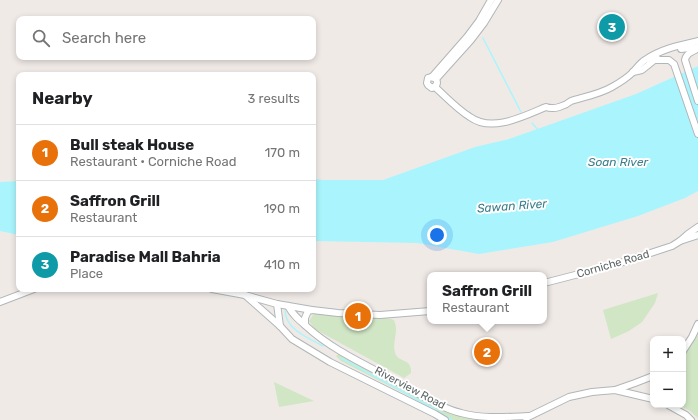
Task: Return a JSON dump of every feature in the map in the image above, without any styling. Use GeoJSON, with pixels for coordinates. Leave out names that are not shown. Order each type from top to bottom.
{"type":"FeatureCollection","features":[{"type":"Feature","properties":{"kind":"street"},"geometry":{"type":"LineString","coordinates":[[434,78],[480,21],[491,0]]}},
{"type":"Feature","properties":{"kind":"street"},"geometry":{"type":"LineString","coordinates":[[498,0],[484,23],[471,40],[434,78],[428,78],[427,83],[430,87],[435,87],[471,118],[484,123],[497,124],[506,122],[546,108],[551,109],[601,92],[622,81],[633,72],[637,66],[653,55],[668,49],[698,41]]}},
{"type":"Feature","properties":{"kind":"street"},"geometry":{"type":"LineString","coordinates":[[633,72],[642,70],[659,56],[676,50],[698,48]]}},
{"type":"Feature","properties":{"kind":"street"},"geometry":{"type":"LineString","coordinates":[[698,48],[686,56],[684,60],[698,101]]}},
{"type":"Feature","properties":{"kind":"street"},"geometry":{"type":"LineString","coordinates":[[655,60],[669,60],[673,62],[698,134]]}},
{"type":"Feature","properties":{"kind":"street"},"geometry":{"type":"LineString","coordinates":[[434,78],[437,82],[435,87]]}},
{"type":"Feature","properties":{"kind":"street"},"geometry":{"type":"LineString","coordinates":[[680,241],[698,227]]}},
{"type":"Feature","properties":{"kind":"street"},"geometry":{"type":"LineString","coordinates":[[680,241],[698,235]]}},
{"type":"Feature","properties":{"kind":"street","name":"Corniche Road"},"geometry":{"type":"LineString","coordinates":[[547,282],[614,265],[672,246],[680,241]]}},
{"type":"Feature","properties":{"kind":"street"},"geometry":{"type":"LineString","coordinates":[[0,302],[26,292]]}},
{"type":"Feature","properties":{"kind":"street"},"geometry":{"type":"LineString","coordinates":[[228,292],[277,304],[338,313],[380,315],[427,311]]}},
{"type":"Feature","properties":{"kind":"street","name":"Riverview Road"},"geometry":{"type":"LineString","coordinates":[[245,295],[280,326],[292,339],[330,362],[436,414],[445,420]]}},
{"type":"Feature","properties":{"kind":"street"},"geometry":{"type":"LineString","coordinates":[[277,304],[280,326]]}},
{"type":"Feature","properties":{"kind":"street","name":"Riverview Road"},"geometry":{"type":"LineString","coordinates":[[288,306],[300,322],[337,349],[441,406],[477,417],[525,418]]}},
{"type":"Feature","properties":{"kind":"street"},"geometry":{"type":"LineString","coordinates":[[305,325],[305,318],[308,311],[312,310]]}},
{"type":"Feature","properties":{"kind":"street"},"geometry":{"type":"LineString","coordinates":[[686,346],[698,324]]}},
{"type":"Feature","properties":{"kind":"street"},"geometry":{"type":"LineString","coordinates":[[525,418],[569,397],[592,392],[615,390],[650,377]]}},
{"type":"Feature","properties":{"kind":"street"},"geometry":{"type":"LineString","coordinates":[[615,390],[650,398]]}},
{"type":"Feature","properties":{"kind":"street"},"geometry":{"type":"LineString","coordinates":[[673,408],[686,415],[691,420]]}},
{"type":"Feature","properties":{"kind":"green space"},"geometry":{"type":"Polygon","coordinates":[[[658,293],[655,303],[642,322],[629,331],[611,339],[603,310],[658,293]]]}},
{"type":"Feature","properties":{"kind":"green space"},"geometry":{"type":"Polygon","coordinates":[[[319,312],[342,316],[344,320],[369,321],[369,318],[388,318],[394,320],[396,326],[394,345],[395,352],[397,357],[409,364],[411,373],[404,378],[315,329],[309,321],[313,315],[319,312]]]}},
{"type":"Feature","properties":{"kind":"green space"},"geometry":{"type":"Polygon","coordinates":[[[698,332],[698,418],[684,408],[686,408],[686,351],[698,332]]]}},
{"type":"Feature","properties":{"kind":"green space"},"geometry":{"type":"Polygon","coordinates":[[[339,354],[467,417],[508,419],[446,420],[415,399],[341,361],[336,356],[339,354]]]}},
{"type":"Feature","properties":{"kind":"green space"},"geometry":{"type":"Polygon","coordinates":[[[274,382],[314,401],[279,407],[274,382]]]}},
{"type":"Feature","properties":{"kind":"water","name":"Soan River"},"geometry":{"type":"Polygon","coordinates":[[[698,66],[698,191],[685,198],[638,216],[553,242],[479,254],[417,243],[316,241],[316,179],[383,180],[475,147],[509,139],[636,94],[698,66]]]}},
{"type":"Feature","properties":{"kind":"water"},"geometry":{"type":"Polygon","coordinates":[[[16,181],[16,234],[0,231],[0,182],[16,181]]]}},
{"type":"Feature","properties":{"kind":"waterway"},"geometry":{"type":"LineString","coordinates":[[483,38],[521,112]]}},
{"type":"Feature","properties":{"kind":"waterway"},"geometry":{"type":"LineString","coordinates":[[532,123],[539,131]]}},
{"type":"Feature","properties":{"kind":"waterway"},"geometry":{"type":"LineString","coordinates":[[285,311],[286,318],[289,323],[299,333],[323,346]]}},
{"type":"Feature","properties":{"kind":"waterway"},"geometry":{"type":"LineString","coordinates":[[341,358],[452,420]]}},
{"type":"Feature","properties":{"kind":"place","name":"Paradise Mall Bahria"},"geometry":{"type":"Point","coordinates":[612,27]}},
{"type":"Feature","properties":{"kind":"place","name":"Bull steak House"},"geometry":{"type":"Point","coordinates":[358,316]}},
{"type":"Feature","properties":{"kind":"place","name":"Saffron Grill"},"geometry":{"type":"Point","coordinates":[487,352]}},
{"type":"Feature","properties":{"kind":"water label","name":"Sawan River"},"geometry":{"type":"Point","coordinates":[512,206]}}]}
